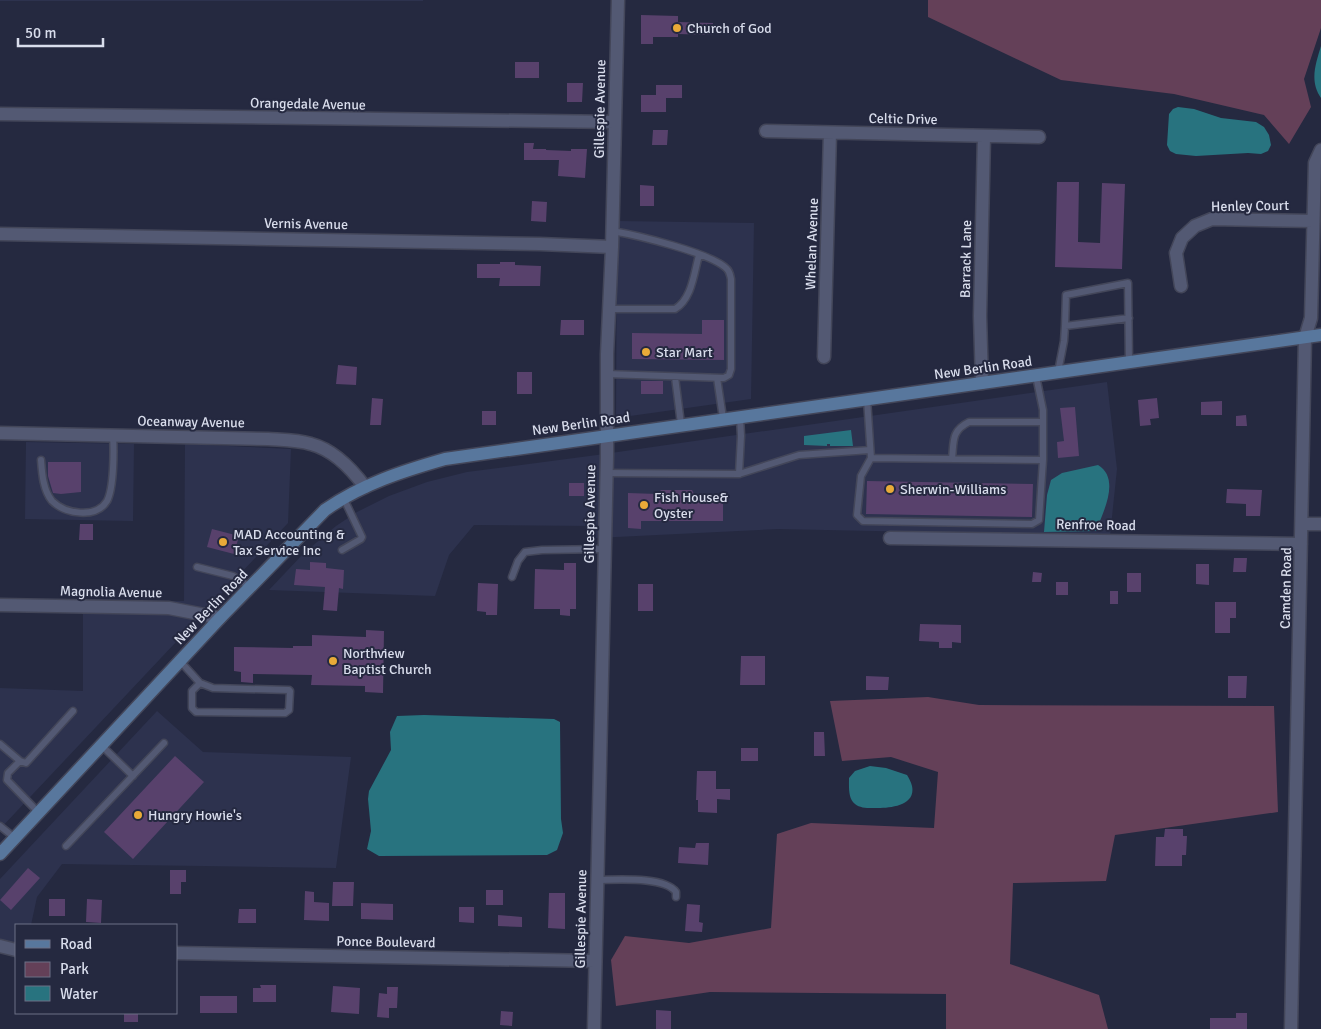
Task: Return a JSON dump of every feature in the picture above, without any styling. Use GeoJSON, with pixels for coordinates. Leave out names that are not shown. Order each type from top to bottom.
{"type":"FeatureCollection","features":[{"type":"Feature","properties":{"kind":"street","name":"Gillespie Avenue"},"geometry":{"type":"LineString","coordinates":[[594,1029],[607,374],[618,0]]}},
{"type":"Feature","properties":{"kind":"street","name":"Orangedale Avenue"},"geometry":{"type":"LineString","coordinates":[[0,114],[615,122]]}},
{"type":"Feature","properties":{"kind":"street","name":"Celtic Drive"},"geometry":{"type":"LineString","coordinates":[[766,131],[1039,137]]}},
{"type":"Feature","properties":{"kind":"street","name":"Whelan Avenue"},"geometry":{"type":"LineString","coordinates":[[824,357],[830,133]]}},
{"type":"Feature","properties":{"kind":"street","name":"Barrack Lane"},"geometry":{"type":"LineString","coordinates":[[982,384],[980,316],[984,136]]}},
{"type":"Feature","properties":{"kind":"street","name":"Camden Road"},"geometry":{"type":"LineString","coordinates":[[1291,1029],[1305,338],[1311,318],[1316,163],[1321,150]]}},
{"type":"Feature","properties":{"kind":"street","name":"Henley Court"},"geometry":{"type":"LineString","coordinates":[[1181,286],[1176,253],[1182,238],[1195,226],[1212,219],[1313,221]]}},
{"type":"Feature","properties":{"kind":"street","name":"Vernis Avenue"},"geometry":{"type":"LineString","coordinates":[[0,234],[612,247]]}},
{"type":"Feature","properties":{"kind":"street","name":"New Berlin Road"},"geometry":{"type":"LineString","coordinates":[[0,854],[220,618],[325,510],[343,497],[403,471],[445,458],[1321,335]]}},
{"type":"Feature","properties":{"kind":"street","name":"Oceanway Avenue"},"geometry":{"type":"LineString","coordinates":[[0,433],[268,439],[312,444],[338,456],[354,472],[365,487]]}},
{"type":"Feature","properties":{"kind":"street"},"geometry":{"type":"LineString","coordinates":[[1302,524],[1321,524]]}},
{"type":"Feature","properties":{"kind":"street","name":"Renfroe Road"},"geometry":{"type":"LineString","coordinates":[[890,538],[1301,544]]}},
{"type":"Feature","properties":{"kind":"street","name":"Magnolia Avenue"},"geometry":{"type":"LineString","coordinates":[[0,605],[168,608],[220,618]]}},
{"type":"Feature","properties":{"kind":"street"},"geometry":{"type":"LineString","coordinates":[[0,946],[15,950]]}},
{"type":"Feature","properties":{"kind":"street","name":"Ponce Boulevard"},"geometry":{"type":"LineString","coordinates":[[178,953],[595,961]]}},
{"type":"Feature","properties":{"kind":"lane"},"geometry":{"type":"LineString","coordinates":[[607,374],[724,378],[729,375],[731,369],[731,279],[729,271],[722,265],[699,255],[645,237],[612,231]]}},
{"type":"Feature","properties":{"kind":"lane"},"geometry":{"type":"LineString","coordinates":[[609,309],[675,309],[683,304],[687,296],[699,255]]}},
{"type":"Feature","properties":{"kind":"lane"},"geometry":{"type":"LineString","coordinates":[[1058,372],[1064,341],[1066,295],[1128,283],[1129,362]]}},
{"type":"Feature","properties":{"kind":"lane"},"geometry":{"type":"LineString","coordinates":[[1065,326],[1129,318]]}},
{"type":"Feature","properties":{"kind":"lane"},"geometry":{"type":"LineString","coordinates":[[675,376],[681,424]]}},
{"type":"Feature","properties":{"kind":"lane"},"geometry":{"type":"LineString","coordinates":[[867,399],[871,458],[861,476],[857,515],[863,521],[1032,524],[1039,520],[1043,460],[1044,410],[1036,376]]}},
{"type":"Feature","properties":{"kind":"lane"},"geometry":{"type":"LineString","coordinates":[[717,378],[722,418]]}},
{"type":"Feature","properties":{"kind":"lane"},"geometry":{"type":"LineString","coordinates":[[739,474],[740,416]]}},
{"type":"Feature","properties":{"kind":"lane"},"geometry":{"type":"LineString","coordinates":[[952,459],[956,431],[960,426],[969,422],[1043,422]]}},
{"type":"Feature","properties":{"kind":"lane"},"geometry":{"type":"LineString","coordinates":[[41,460],[42,476],[51,500],[61,508],[81,513],[94,512],[101,508],[108,500],[110,492],[115,452],[113,435]]}},
{"type":"Feature","properties":{"kind":"lane"},"geometry":{"type":"LineString","coordinates":[[606,473],[739,474],[799,455],[870,450]]}},
{"type":"Feature","properties":{"kind":"lane"},"geometry":{"type":"LineString","coordinates":[[871,458],[1043,460]]}},
{"type":"Feature","properties":{"kind":"lane"},"geometry":{"type":"LineString","coordinates":[[342,550],[362,537],[343,497]]}},
{"type":"Feature","properties":{"kind":"lane"},"geometry":{"type":"LineString","coordinates":[[512,577],[518,561],[525,552],[604,549]]}},
{"type":"Feature","properties":{"kind":"lane"},"geometry":{"type":"LineString","coordinates":[[197,567],[233,576],[250,587]]}},
{"type":"Feature","properties":{"kind":"lane"},"geometry":{"type":"LineString","coordinates":[[180,661],[200,683],[219,688],[289,690],[289,710],[285,713],[196,712],[192,708],[192,691],[200,683]]}},
{"type":"Feature","properties":{"kind":"lane"},"geometry":{"type":"LineString","coordinates":[[0,744],[20,761],[26,763],[73,711]]}},
{"type":"Feature","properties":{"kind":"lane"},"geometry":{"type":"LineString","coordinates":[[66,846],[164,743]]}},
{"type":"Feature","properties":{"kind":"lane"},"geometry":{"type":"LineString","coordinates":[[101,745],[133,776]]}},
{"type":"Feature","properties":{"kind":"lane"},"geometry":{"type":"LineString","coordinates":[[20,761],[8,774],[6,780],[39,813]]}},
{"type":"Feature","properties":{"kind":"lane"},"geometry":{"type":"LineString","coordinates":[[0,826],[14,838]]}},
{"type":"Feature","properties":{"kind":"lane"},"geometry":{"type":"LineString","coordinates":[[597,880],[642,880],[654,882],[673,888],[676,892],[676,897]]}},
{"type":"Feature","properties":{"kind":"shaded area"},"geometry":{"type":"Polygon","coordinates":[[[423,0],[423,1],[0,1],[423,0]]]}},
{"type":"Feature","properties":{"kind":"shaded area"},"geometry":{"type":"Polygon","coordinates":[[[617,221],[754,223],[751,399],[616,418],[617,221]]]}},
{"type":"Feature","properties":{"kind":"shaded area"},"geometry":{"type":"Polygon","coordinates":[[[1107,382],[1117,469],[1110,536],[778,529],[596,538],[596,526],[474,525],[449,555],[435,596],[269,590],[304,553],[336,526],[357,512],[389,496],[427,482],[467,472],[1107,382]]]}},
{"type":"Feature","properties":{"kind":"shaded area"},"geometry":{"type":"Polygon","coordinates":[[[26,442],[134,444],[133,521],[25,519],[26,442]]]}},
{"type":"Feature","properties":{"kind":"shaded area"},"geometry":{"type":"Polygon","coordinates":[[[185,444],[291,449],[288,523],[0,829],[0,688],[83,691],[83,602],[184,601],[185,444]]]}},
{"type":"Feature","properties":{"kind":"shaded area"},"geometry":{"type":"Polygon","coordinates":[[[157,711],[203,752],[351,757],[336,868],[62,864],[37,897],[31,924],[15,924],[15,956],[0,951],[0,879],[157,711]]]}},
{"type":"Feature","properties":{"kind":"green space"},"geometry":{"type":"Polygon","coordinates":[[[928,0],[1321,0],[1321,28],[1304,79],[1311,107],[1289,144],[1264,115],[1174,94],[1061,80],[928,17],[928,0]]]}},
{"type":"Feature","properties":{"kind":"green space"},"geometry":{"type":"Polygon","coordinates":[[[928,697],[979,705],[1274,706],[1278,812],[1115,835],[1106,881],[1013,883],[1010,964],[1099,995],[1108,1029],[946,1029],[946,994],[710,992],[616,1006],[611,960],[625,936],[689,943],[771,928],[777,834],[811,823],[934,828],[938,772],[891,757],[842,761],[830,701],[928,697]]]}},
{"type":"Feature","properties":{"kind":"water"},"geometry":{"type":"Polygon","coordinates":[[[1321,46],[1321,98],[1317,92],[1314,79],[1321,46]]]}},
{"type":"Feature","properties":{"kind":"water"},"geometry":{"type":"Polygon","coordinates":[[[1178,107],[1194,109],[1221,118],[1256,122],[1264,127],[1269,135],[1271,145],[1268,151],[1261,154],[1196,156],[1176,154],[1170,151],[1167,145],[1169,114],[1178,107]]]}},
{"type":"Feature","properties":{"kind":"water"},"geometry":{"type":"Polygon","coordinates":[[[851,430],[853,446],[830,446],[830,444],[827,444],[827,446],[804,445],[804,436],[851,430]]]}},
{"type":"Feature","properties":{"kind":"water"},"geometry":{"type":"Polygon","coordinates":[[[1098,465],[1105,471],[1109,487],[1106,505],[1096,531],[1044,532],[1047,495],[1051,480],[1062,473],[1098,465]]]}},
{"type":"Feature","properties":{"kind":"water"},"geometry":{"type":"Polygon","coordinates":[[[424,715],[554,719],[560,722],[561,819],[563,833],[557,850],[547,855],[379,856],[367,849],[371,831],[369,791],[391,750],[390,732],[397,716],[424,715]]]}},
{"type":"Feature","properties":{"kind":"water"},"geometry":{"type":"Polygon","coordinates":[[[870,766],[886,768],[907,775],[912,786],[912,792],[907,801],[896,806],[878,808],[860,807],[855,804],[850,796],[849,778],[855,771],[870,766]]]}},
{"type":"Feature","properties":{"kind":"building","name":"Church of God"},"geometry":{"type":"Polygon","coordinates":[[[641,15],[678,16],[678,22],[713,23],[713,35],[678,34],[678,37],[653,37],[653,44],[641,44],[641,15]]]}},
{"type":"Feature","properties":{"kind":"building"},"geometry":{"type":"Polygon","coordinates":[[[515,62],[539,62],[539,78],[515,78],[515,62]]]}},
{"type":"Feature","properties":{"kind":"building"},"geometry":{"type":"Polygon","coordinates":[[[567,83],[583,83],[582,102],[567,102],[567,83]]]}},
{"type":"Feature","properties":{"kind":"building"},"geometry":{"type":"Polygon","coordinates":[[[656,85],[682,85],[682,98],[666,98],[666,112],[641,112],[641,95],[656,95],[656,85]]]}},
{"type":"Feature","properties":{"kind":"building"},"geometry":{"type":"Polygon","coordinates":[[[653,130],[668,130],[667,145],[652,145],[653,130]]]}},
{"type":"Feature","properties":{"kind":"building"},"geometry":{"type":"Polygon","coordinates":[[[524,143],[534,143],[533,149],[571,151],[571,149],[587,149],[585,178],[558,176],[559,160],[524,160],[524,143]]]}},
{"type":"Feature","properties":{"kind":"building"},"geometry":{"type":"Polygon","coordinates":[[[1057,182],[1079,182],[1078,242],[1100,243],[1102,183],[1125,184],[1122,269],[1055,267],[1057,182]]]}},
{"type":"Feature","properties":{"kind":"building"},"geometry":{"type":"Polygon","coordinates":[[[640,185],[654,186],[654,206],[640,206],[640,185]]]}},
{"type":"Feature","properties":{"kind":"building"},"geometry":{"type":"Polygon","coordinates":[[[532,201],[547,202],[546,222],[531,221],[532,201]]]}},
{"type":"Feature","properties":{"kind":"building"},"geometry":{"type":"Polygon","coordinates":[[[500,262],[515,262],[515,265],[541,266],[540,286],[499,286],[500,278],[477,278],[477,264],[500,264],[500,262]]]}},
{"type":"Feature","properties":{"kind":"building"},"geometry":{"type":"Polygon","coordinates":[[[561,320],[584,320],[584,335],[560,335],[561,320]]]}},
{"type":"Feature","properties":{"kind":"building"},"geometry":{"type":"Polygon","coordinates":[[[702,320],[724,320],[724,360],[632,359],[632,333],[702,334],[702,320]]]}},
{"type":"Feature","properties":{"kind":"building"},"geometry":{"type":"Polygon","coordinates":[[[338,365],[357,367],[356,385],[336,384],[338,365]]]}},
{"type":"Feature","properties":{"kind":"building"},"geometry":{"type":"Polygon","coordinates":[[[517,372],[532,372],[532,394],[517,394],[517,372]]]}},
{"type":"Feature","properties":{"kind":"building"},"geometry":{"type":"Polygon","coordinates":[[[641,381],[663,381],[663,394],[641,394],[641,381]]]}},
{"type":"Feature","properties":{"kind":"building"},"geometry":{"type":"Polygon","coordinates":[[[372,398],[383,399],[381,425],[370,425],[372,398]]]}},
{"type":"Feature","properties":{"kind":"building"},"geometry":{"type":"Polygon","coordinates":[[[1157,398],[1159,418],[1150,419],[1151,425],[1140,426],[1138,400],[1157,398]]]}},
{"type":"Feature","properties":{"kind":"building"},"geometry":{"type":"Polygon","coordinates":[[[1222,401],[1222,415],[1201,415],[1201,402],[1222,401]]]}},
{"type":"Feature","properties":{"kind":"building"},"geometry":{"type":"Polygon","coordinates":[[[1075,407],[1079,456],[1058,458],[1057,442],[1064,441],[1060,408],[1075,407]]]}},
{"type":"Feature","properties":{"kind":"building"},"geometry":{"type":"Polygon","coordinates":[[[482,411],[496,411],[496,425],[482,425],[482,411]]]}},
{"type":"Feature","properties":{"kind":"building"},"geometry":{"type":"Polygon","coordinates":[[[1246,415],[1247,426],[1236,426],[1236,416],[1246,415]]]}},
{"type":"Feature","properties":{"kind":"building"},"geometry":{"type":"Polygon","coordinates":[[[48,462],[81,462],[81,492],[53,493],[48,476],[48,462]]]}},
{"type":"Feature","properties":{"kind":"building"},"geometry":{"type":"Polygon","coordinates":[[[867,481],[1033,484],[1032,517],[866,514],[867,481]]]}},
{"type":"Feature","properties":{"kind":"building"},"geometry":{"type":"Polygon","coordinates":[[[569,483],[584,483],[584,496],[569,496],[569,483]]]}},
{"type":"Feature","properties":{"kind":"building"},"geometry":{"type":"Polygon","coordinates":[[[1227,489],[1262,490],[1260,516],[1246,516],[1246,504],[1226,503],[1227,489]]]}},
{"type":"Feature","properties":{"kind":"building"},"geometry":{"type":"Polygon","coordinates":[[[661,490],[692,490],[694,494],[723,494],[723,521],[641,521],[641,529],[628,528],[628,493],[657,494],[661,490]]]}},
{"type":"Feature","properties":{"kind":"building"},"geometry":{"type":"Polygon","coordinates":[[[80,524],[93,524],[93,540],[79,540],[80,524]]]}},
{"type":"Feature","properties":{"kind":"building","name":"MAD Accounting & Tax Service Inc"},"geometry":{"type":"Polygon","coordinates":[[[212,529],[239,536],[234,554],[207,547],[212,529]]]}},
{"type":"Feature","properties":{"kind":"building"},"geometry":{"type":"Polygon","coordinates":[[[1234,558],[1247,558],[1246,572],[1233,572],[1234,558]]]}},
{"type":"Feature","properties":{"kind":"building"},"geometry":{"type":"Polygon","coordinates":[[[310,562],[326,563],[326,568],[344,570],[343,589],[339,588],[337,611],[323,610],[325,587],[294,585],[296,569],[310,570],[310,562]]]}},
{"type":"Feature","properties":{"kind":"building"},"geometry":{"type":"Polygon","coordinates":[[[564,563],[576,563],[576,609],[570,609],[570,616],[560,615],[560,609],[534,609],[535,569],[564,570],[564,563]]]}},
{"type":"Feature","properties":{"kind":"building"},"geometry":{"type":"Polygon","coordinates":[[[1196,564],[1209,564],[1209,585],[1196,584],[1196,564]]]}},
{"type":"Feature","properties":{"kind":"building"},"geometry":{"type":"Polygon","coordinates":[[[1033,572],[1042,573],[1041,582],[1032,582],[1033,572]]]}},
{"type":"Feature","properties":{"kind":"building"},"geometry":{"type":"Polygon","coordinates":[[[1127,573],[1141,573],[1141,592],[1127,592],[1127,573]]]}},
{"type":"Feature","properties":{"kind":"building"},"geometry":{"type":"Polygon","coordinates":[[[1056,582],[1068,582],[1068,595],[1056,595],[1056,582]]]}},
{"type":"Feature","properties":{"kind":"building"},"geometry":{"type":"Polygon","coordinates":[[[478,583],[498,584],[497,615],[486,615],[486,612],[477,611],[478,583]]]}},
{"type":"Feature","properties":{"kind":"building"},"geometry":{"type":"Polygon","coordinates":[[[638,584],[653,584],[653,611],[638,611],[638,584]]]}},
{"type":"Feature","properties":{"kind":"building"},"geometry":{"type":"Polygon","coordinates":[[[1110,591],[1118,591],[1118,604],[1110,604],[1110,591]]]}},
{"type":"Feature","properties":{"kind":"building"},"geometry":{"type":"Polygon","coordinates":[[[1215,602],[1236,602],[1236,618],[1230,618],[1230,633],[1215,633],[1215,602]]]}},
{"type":"Feature","properties":{"kind":"building"},"geometry":{"type":"Polygon","coordinates":[[[920,624],[961,625],[961,643],[952,642],[952,648],[939,648],[939,642],[919,641],[920,624]]]}},
{"type":"Feature","properties":{"kind":"building"},"geometry":{"type":"Polygon","coordinates":[[[366,630],[384,631],[383,693],[365,692],[365,686],[311,685],[312,675],[253,674],[253,683],[241,682],[241,672],[234,671],[234,647],[293,648],[293,646],[312,646],[312,635],[366,637],[366,630]]]}},
{"type":"Feature","properties":{"kind":"building"},"geometry":{"type":"Polygon","coordinates":[[[741,656],[765,656],[765,685],[740,685],[741,656]]]}},
{"type":"Feature","properties":{"kind":"building"},"geometry":{"type":"Polygon","coordinates":[[[866,676],[889,677],[888,690],[866,690],[866,676]]]}},
{"type":"Feature","properties":{"kind":"building"},"geometry":{"type":"Polygon","coordinates":[[[1228,676],[1247,676],[1246,698],[1228,698],[1228,676]]]}},
{"type":"Feature","properties":{"kind":"building"},"geometry":{"type":"Polygon","coordinates":[[[814,732],[824,732],[825,756],[814,756],[814,732]]]}},
{"type":"Feature","properties":{"kind":"building"},"geometry":{"type":"Polygon","coordinates":[[[741,748],[758,748],[758,761],[741,761],[741,748]]]}},
{"type":"Feature","properties":{"kind":"building"},"geometry":{"type":"Polygon","coordinates":[[[175,756],[204,782],[133,859],[104,832],[175,756]]]}},
{"type":"Feature","properties":{"kind":"building"},"geometry":{"type":"Polygon","coordinates":[[[697,771],[716,771],[716,789],[730,789],[730,800],[717,799],[717,813],[698,812],[698,800],[696,800],[697,771]]]}},
{"type":"Feature","properties":{"kind":"building"},"geometry":{"type":"Polygon","coordinates":[[[1165,829],[1183,829],[1183,836],[1187,836],[1186,855],[1182,855],[1182,866],[1155,866],[1156,837],[1164,837],[1165,829]]]}},
{"type":"Feature","properties":{"kind":"building"},"geometry":{"type":"Polygon","coordinates":[[[696,843],[709,843],[708,865],[678,863],[679,847],[695,848],[696,843]]]}},
{"type":"Feature","properties":{"kind":"building"},"geometry":{"type":"Polygon","coordinates":[[[28,868],[40,878],[11,910],[0,900],[28,868]]]}},
{"type":"Feature","properties":{"kind":"building"},"geometry":{"type":"Polygon","coordinates":[[[170,870],[186,870],[186,882],[181,882],[181,894],[170,894],[170,870]]]}},
{"type":"Feature","properties":{"kind":"building"},"geometry":{"type":"Polygon","coordinates":[[[333,882],[354,882],[353,906],[332,906],[333,882]]]}},
{"type":"Feature","properties":{"kind":"building"},"geometry":{"type":"Polygon","coordinates":[[[486,890],[503,890],[503,905],[486,905],[486,890]]]}},
{"type":"Feature","properties":{"kind":"building"},"geometry":{"type":"Polygon","coordinates":[[[305,891],[314,892],[314,902],[329,903],[329,921],[304,920],[305,891]]]}},
{"type":"Feature","properties":{"kind":"building"},"geometry":{"type":"Polygon","coordinates":[[[549,893],[565,893],[565,929],[548,928],[549,893]]]}},
{"type":"Feature","properties":{"kind":"building"},"geometry":{"type":"Polygon","coordinates":[[[49,899],[65,899],[65,916],[49,916],[49,899]]]}},
{"type":"Feature","properties":{"kind":"building"},"geometry":{"type":"Polygon","coordinates":[[[87,899],[102,900],[101,923],[86,922],[87,899]]]}},
{"type":"Feature","properties":{"kind":"building"},"geometry":{"type":"Polygon","coordinates":[[[361,903],[393,904],[393,920],[361,919],[361,903]]]}},
{"type":"Feature","properties":{"kind":"building"},"geometry":{"type":"Polygon","coordinates":[[[687,904],[700,905],[699,922],[703,923],[702,932],[685,931],[687,904]]]}},
{"type":"Feature","properties":{"kind":"building"},"geometry":{"type":"Polygon","coordinates":[[[459,907],[474,907],[474,923],[459,922],[459,907]]]}},
{"type":"Feature","properties":{"kind":"building"},"geometry":{"type":"Polygon","coordinates":[[[239,909],[256,909],[256,923],[238,923],[239,909]]]}},
{"type":"Feature","properties":{"kind":"building"},"geometry":{"type":"Polygon","coordinates":[[[498,915],[522,917],[522,927],[498,926],[498,915]]]}},
{"type":"Feature","properties":{"kind":"building"},"geometry":{"type":"Polygon","coordinates":[[[260,985],[276,985],[276,1002],[253,1002],[253,988],[261,988],[260,985]]]}},
{"type":"Feature","properties":{"kind":"building"},"geometry":{"type":"Polygon","coordinates":[[[333,986],[360,988],[359,1014],[331,1012],[333,986]]]}},
{"type":"Feature","properties":{"kind":"building"},"geometry":{"type":"Polygon","coordinates":[[[387,987],[398,987],[397,1008],[389,1008],[389,1018],[377,1017],[379,993],[387,994],[387,987]]]}},
{"type":"Feature","properties":{"kind":"building"},"geometry":{"type":"Polygon","coordinates":[[[200,996],[237,996],[237,1013],[200,1013],[200,996]]]}},
{"type":"Feature","properties":{"kind":"building"},"geometry":{"type":"Polygon","coordinates":[[[656,1010],[671,1011],[671,1029],[656,1029],[656,1010]]]}},
{"type":"Feature","properties":{"kind":"building"},"geometry":{"type":"Polygon","coordinates":[[[501,1011],[513,1012],[512,1026],[500,1025],[501,1011]]]}},
{"type":"Feature","properties":{"kind":"building"},"geometry":{"type":"Polygon","coordinates":[[[1236,1013],[1247,1013],[1247,1029],[1210,1029],[1210,1018],[1236,1018],[1236,1013]]]}},
{"type":"Feature","properties":{"kind":"building"},"geometry":{"type":"Polygon","coordinates":[[[124,1014],[138,1014],[138,1022],[124,1022],[124,1014]]]}},
{"type":"Feature","properties":{"kind":"place","name":"Church of God"},"geometry":{"type":"Point","coordinates":[677,28]}},
{"type":"Feature","properties":{"kind":"place","name":"Star Mart"},"geometry":{"type":"Point","coordinates":[646,352]}},
{"type":"Feature","properties":{"kind":"place","name":"Sherwin-Williams"},"geometry":{"type":"Point","coordinates":[890,489]}},
{"type":"Feature","properties":{"kind":"place","name":"Fish House& Oyster"},"geometry":{"type":"Point","coordinates":[644,505]}},
{"type":"Feature","properties":{"kind":"place","name":"MAD Accounting & Tax Service Inc"},"geometry":{"type":"Point","coordinates":[223,542]}},
{"type":"Feature","properties":{"kind":"place","name":"Northview Baptist Church"},"geometry":{"type":"Point","coordinates":[333,661]}},
{"type":"Feature","properties":{"kind":"place","name":"Hungry Howie's"},"geometry":{"type":"Point","coordinates":[138,815]}}]}
